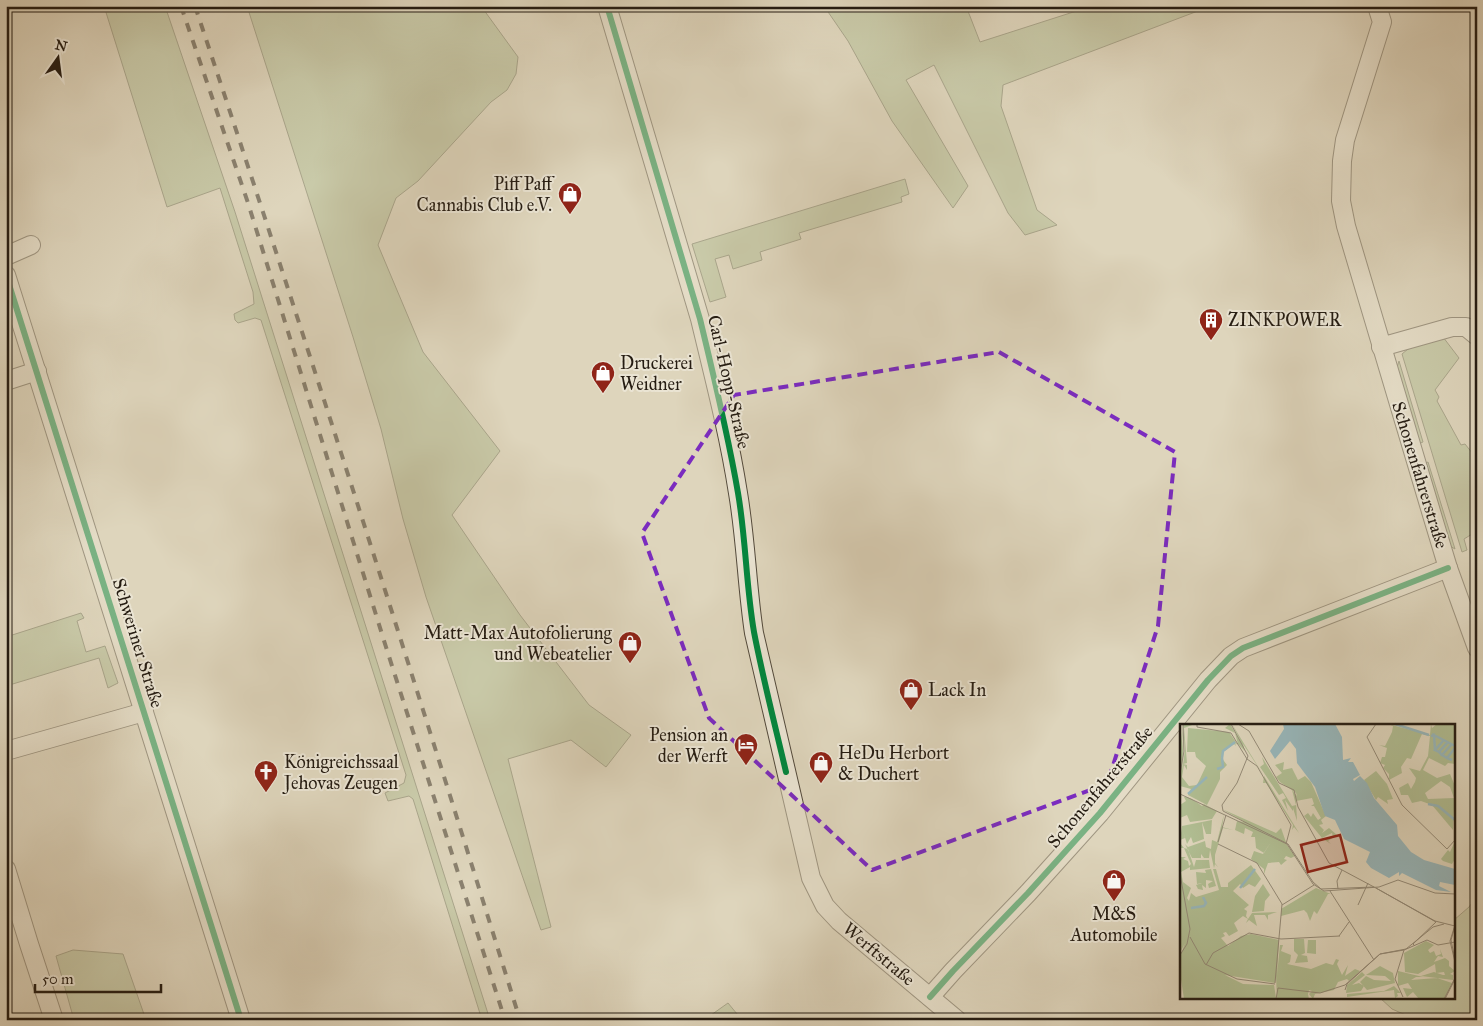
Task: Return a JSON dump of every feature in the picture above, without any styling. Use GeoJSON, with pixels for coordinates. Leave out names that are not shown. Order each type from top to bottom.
{"type":"FeatureCollection","features":[{"type":"Feature","properties":{"kind":"street","name":"Carl-Hopp-Straße"},"geometry":{"type":"LineString","coordinates":[[607,6],[702,327],[738,494],[745,541],[754,633],[803,849],[811,878],[825,906]]}},
{"type":"Feature","properties":{"kind":"street","name":"Schonenfahrerstraße"},"geometry":{"type":"LineString","coordinates":[[930,997],[1087,828],[1208,680],[1232,656],[1243,648],[1448,568],[1381,347],[1346,226],[1341,201],[1342,161],[1345,140],[1382,22],[1377,6]]}},
{"type":"Feature","properties":{"kind":"street"},"geometry":{"type":"LineString","coordinates":[[6,256],[30,245]]}},
{"type":"Feature","properties":{"kind":"street","name":"Schweriner Straße"},"geometry":{"type":"LineString","coordinates":[[6,275],[241,1020]]}},
{"type":"Feature","properties":{"kind":"street"},"geometry":{"type":"LineString","coordinates":[[1381,347],[1452,327],[1466,327],[1477,336]]}},
{"type":"Feature","properties":{"kind":"street"},"geometry":{"type":"LineString","coordinates":[[6,381],[36,371]]}},
{"type":"Feature","properties":{"kind":"street"},"geometry":{"type":"LineString","coordinates":[[1448,568],[1477,648]]}},
{"type":"Feature","properties":{"kind":"street","name":"Schweriner Straße"},"geometry":{"type":"LineString","coordinates":[[6,751],[144,712]]}},
{"type":"Feature","properties":{"kind":"street"},"geometry":{"type":"LineString","coordinates":[[6,869],[54,1020]]}},
{"type":"Feature","properties":{"kind":"street","name":"Werftstraße"},"geometry":{"type":"LineString","coordinates":[[825,906],[839,921],[957,1020]]}},
{"type":"Feature","properties":{"kind":"highlighted area"},"geometry":{"type":"Polygon","coordinates":[[[999,352],[1175,452],[1158,626],[1107,784],[872,870],[709,718],[642,533],[734,395],[999,352]]]}},
{"type":"Feature","properties":{"kind":"green space"},"geometry":{"type":"Polygon","coordinates":[[[104,6],[165,6],[235,212],[490,1020],[482,1020],[413,799],[409,796],[388,801],[385,793],[404,783],[406,775],[261,320],[255,318],[238,323],[235,320],[234,314],[254,304],[253,292],[220,188],[167,207],[104,6]]]}},
{"type":"Feature","properties":{"kind":"green space"},"geometry":{"type":"Polygon","coordinates":[[[247,6],[481,6],[518,57],[516,74],[507,90],[491,102],[418,181],[396,198],[378,245],[423,352],[500,451],[452,515],[520,615],[589,705],[631,735],[606,767],[571,740],[508,759],[551,927],[541,930],[426,597],[403,519],[381,429],[247,6]]]}},
{"type":"Feature","properties":{"kind":"green space"},"geometry":{"type":"Polygon","coordinates":[[[824,6],[966,6],[980,42],[1092,6],[1211,6],[1003,85],[1001,106],[1037,210],[1057,225],[1025,235],[1008,213],[934,65],[906,80],[968,186],[953,208],[892,121],[848,41],[824,6]]]}},
{"type":"Feature","properties":{"kind":"green space"},"geometry":{"type":"Polygon","coordinates":[[[905,179],[909,194],[901,197],[902,202],[799,233],[801,239],[760,252],[762,260],[733,269],[729,255],[715,259],[726,297],[710,302],[692,244],[905,179]]]}},
{"type":"Feature","properties":{"kind":"green space"},"geometry":{"type":"Polygon","coordinates":[[[1443,337],[1459,358],[1435,390],[1439,397],[1437,401],[1461,445],[1465,444],[1477,459],[1477,531],[1464,539],[1467,550],[1462,552],[1402,354],[1408,349],[1443,337]]]}},
{"type":"Feature","properties":{"kind":"green space"},"geometry":{"type":"Polygon","coordinates":[[[1399,361],[1423,442],[1418,444],[1396,371],[1399,361]]]}},
{"type":"Feature","properties":{"kind":"green space"},"geometry":{"type":"Polygon","coordinates":[[[1428,462],[1455,549],[1450,546],[1423,464],[1428,462]]]}},
{"type":"Feature","properties":{"kind":"green space"},"geometry":{"type":"Polygon","coordinates":[[[81,613],[84,618],[77,621],[86,652],[105,646],[118,683],[108,688],[99,658],[6,686],[6,637],[81,613]]]}},
{"type":"Feature","properties":{"kind":"green space"},"geometry":{"type":"Polygon","coordinates":[[[1477,896],[1477,1020],[1417,1020],[1392,1009],[1380,998],[1456,998],[1456,918],[1469,907],[1477,896]]]}},
{"type":"Feature","properties":{"kind":"green space"},"geometry":{"type":"Polygon","coordinates":[[[73,950],[123,954],[146,1020],[74,1020],[56,956],[73,950]]]}},
{"type":"Feature","properties":{"kind":"green space"},"geometry":{"type":"Polygon","coordinates":[[[728,1003],[742,1020],[704,1020],[728,1003]]]}},
{"type":"Feature","properties":{"kind":"railway"},"geometry":{"type":"LineString","coordinates":[[181,6],[248,203],[386,647],[505,1020]]}},
{"type":"Feature","properties":{"kind":"railway"},"geometry":{"type":"LineString","coordinates":[[195,6],[360,512],[520,1020]]}},
{"type":"Feature","properties":{"kind":"cycle path"},"geometry":{"type":"LineString","coordinates":[[607,6],[700,319],[716,384],[738,493],[754,632],[786,772]]}},
{"type":"Feature","properties":{"kind":"cycle path"},"geometry":{"type":"LineString","coordinates":[[6,275],[241,1020]]}},
{"type":"Feature","properties":{"kind":"cycle path"},"geometry":{"type":"LineString","coordinates":[[930,997],[1100,813],[1208,680],[1231,656],[1243,648],[1448,568]]}},
{"type":"Feature","properties":{"kind":"place","name":"Piff Paff Cannabis Club e.V."},"geometry":{"type":"Point","coordinates":[570,215]}},
{"type":"Feature","properties":{"kind":"place","name":"ZINKPOWER"},"geometry":{"type":"Point","coordinates":[1211,341]}},
{"type":"Feature","properties":{"kind":"place","name":"Druckerei Weidner"},"geometry":{"type":"Point","coordinates":[603,394]}},
{"type":"Feature","properties":{"kind":"place","name":"Matt-Max Autofolierung und Webeatelier"},"geometry":{"type":"Point","coordinates":[630,664]}},
{"type":"Feature","properties":{"kind":"place","name":"Lack In"},"geometry":{"type":"Point","coordinates":[911,711]}},
{"type":"Feature","properties":{"kind":"place","name":"Pension an der Werft"},"geometry":{"type":"Point","coordinates":[746,766]}},
{"type":"Feature","properties":{"kind":"place","name":"HeDu Herbort & Duchert"},"geometry":{"type":"Point","coordinates":[821,784]}},
{"type":"Feature","properties":{"kind":"place","name":"Königreichssaal Jehovas Zeugen"},"geometry":{"type":"Point","coordinates":[266,793]}},
{"type":"Feature","properties":{"kind":"place","name":"M&S Automobile"},"geometry":{"type":"Point","coordinates":[1114,902]}}]}
